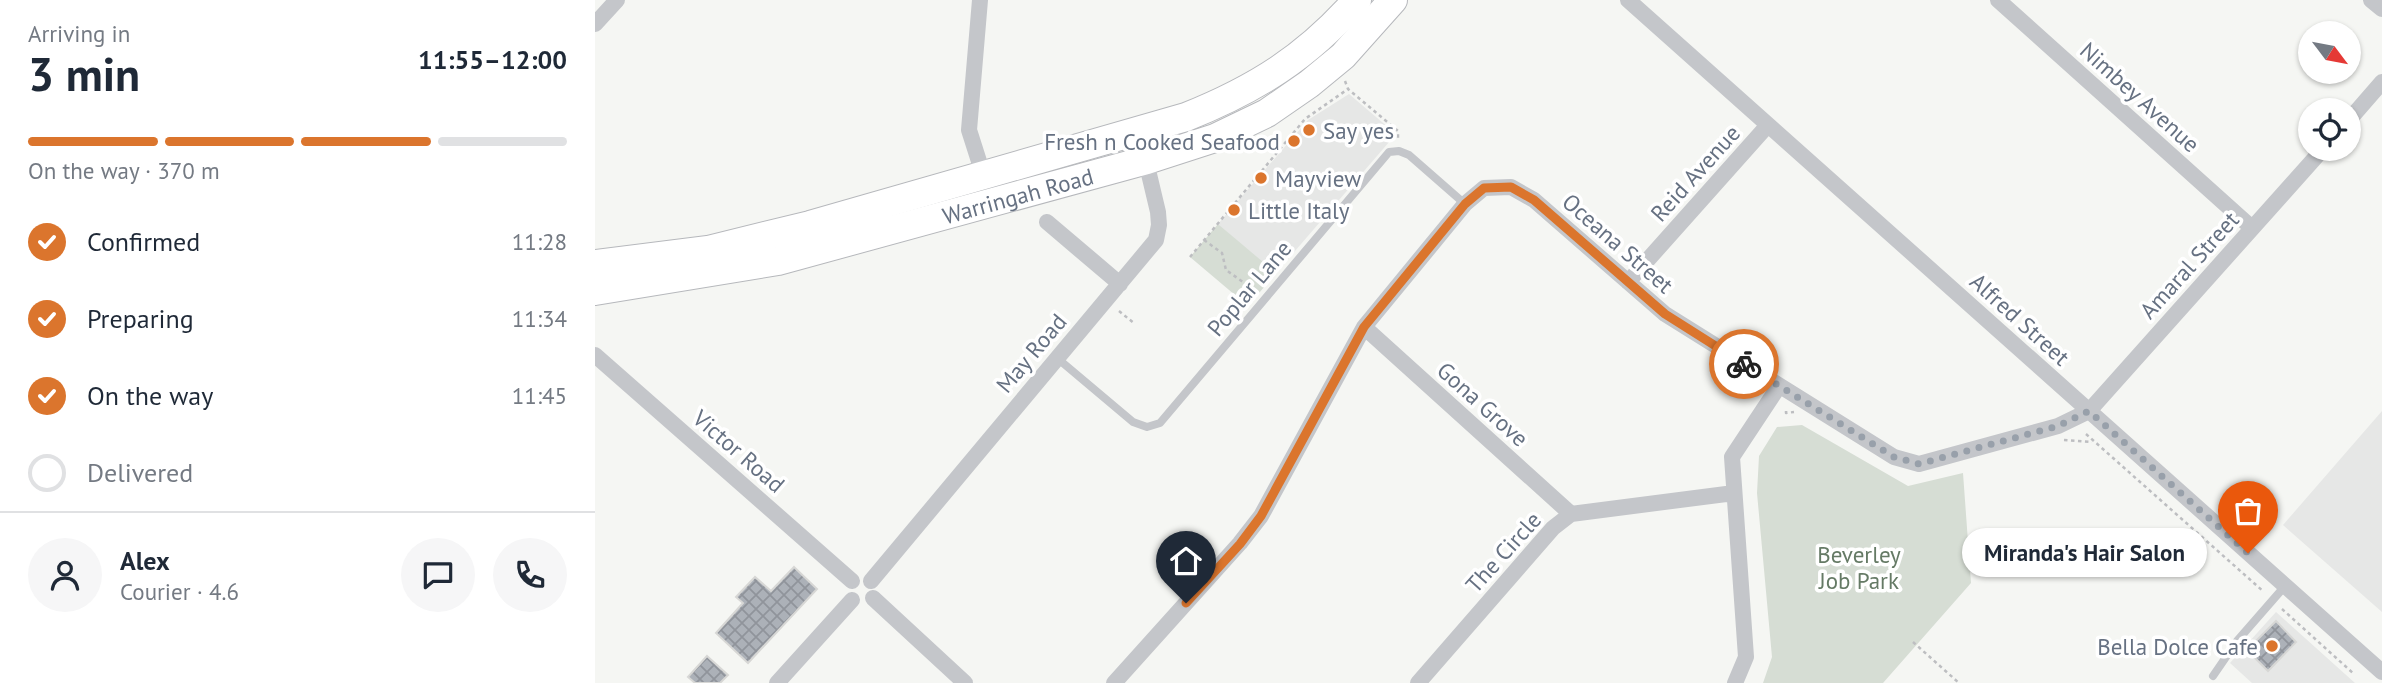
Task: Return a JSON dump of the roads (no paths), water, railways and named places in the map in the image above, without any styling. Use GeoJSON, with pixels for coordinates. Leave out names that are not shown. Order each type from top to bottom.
{"type":"FeatureCollection","features":[{"type":"Feature","properties":{"kind":"highway","name":"Warringah Road"},"geometry":{"type":"LineString","coordinates":[[595,291],[778,261],[987,190],[1139,132],[1186,117],[1232,99],[1264,80],[1320,38],[1357,0]]}},
{"type":"Feature","properties":{"kind":"highway","name":"Warringah Road"},"geometry":{"type":"LineString","coordinates":[[595,264],[708,250],[810,225],[1147,160],[1215,138],[1267,113],[1325,72],[1393,0]]}},
{"type":"Feature","properties":{"kind":"street"},"geometry":{"type":"LineString","coordinates":[[595,24],[617,0]]}},
{"type":"Feature","properties":{"kind":"street"},"geometry":{"type":"LineString","coordinates":[[980,0],[969,130],[987,190]]}},
{"type":"Feature","properties":{"kind":"street","name":"Alfred Street"},"geometry":{"type":"LineString","coordinates":[[1628,0],[2382,672]]}},
{"type":"Feature","properties":{"kind":"street","name":"Nimbey Avenue"},"geometry":{"type":"LineString","coordinates":[[1998,0],[2252,228]]}},
{"type":"Feature","properties":{"kind":"street"},"geometry":{"type":"LineString","coordinates":[[2371,0],[2382,9]]}},
{"type":"Feature","properties":{"kind":"street"},"geometry":{"type":"LineString","coordinates":[[2361,106],[2382,82]]}},
{"type":"Feature","properties":{"kind":"street","name":"Reid Avenue"},"geometry":{"type":"LineString","coordinates":[[1628,282],[1768,125]]}},
{"type":"Feature","properties":{"kind":"street","name":"May Road"},"geometry":{"type":"LineString","coordinates":[[871,581],[1156,240],[1159,225],[1139,132]]}},
{"type":"Feature","properties":{"kind":"street","name":"Amaral Street"},"geometry":{"type":"LineString","coordinates":[[2089,411],[2312,161]]}},
{"type":"Feature","properties":{"kind":"street","name":"Oceana Street"},"geometry":{"type":"LineString","coordinates":[[1114,683],[1240,544],[1261,516],[1364,327],[1465,204],[1484,188],[1511,187],[1534,200],[1665,314],[1894,457],[1919,464],[2058,426],[2089,411]]}},
{"type":"Feature","properties":{"kind":"street"},"geometry":{"type":"LineString","coordinates":[[1047,222],[1120,284]]}},
{"type":"Feature","properties":{"kind":"street","name":"Gona Grove"},"geometry":{"type":"LineString","coordinates":[[1364,327],[1571,514]]}},
{"type":"Feature","properties":{"kind":"street","name":"Victor Road"},"geometry":{"type":"LineString","coordinates":[[595,355],[852,581]]}},
{"type":"Feature","properties":{"kind":"street"},"geometry":{"type":"LineString","coordinates":[[1735,683],[1746,657],[1733,457],[1779,386]]}},
{"type":"Feature","properties":{"kind":"street","name":"The Circle"},"geometry":{"type":"LineString","coordinates":[[1418,683],[1553,528],[1571,514],[1734,493]]}},
{"type":"Feature","properties":{"kind":"street"},"geometry":{"type":"LineString","coordinates":[[861,577],[871,581],[875,590],[873,598],[865,604],[852,600],[849,592],[852,581],[861,577]]}},
{"type":"Feature","properties":{"kind":"street"},"geometry":{"type":"LineString","coordinates":[[873,598],[965,683]]}},
{"type":"Feature","properties":{"kind":"street"},"geometry":{"type":"LineString","coordinates":[[777,683],[852,600]]}},
{"type":"Feature","properties":{"kind":"lane","name":"Poplar Lane"},"geometry":{"type":"LineString","coordinates":[[1056,358],[1133,422],[1146,427],[1160,423],[1389,152],[1399,151],[1409,155],[1465,204]]}},
{"type":"Feature","properties":{"kind":"lane"},"geometry":{"type":"LineString","coordinates":[[2213,676],[2237,641],[2285,586]]}},
{"type":"Feature","properties":{"kind":"place","name":"Say yes"},"geometry":{"type":"Point","coordinates":[1309,130]}},
{"type":"Feature","properties":{"kind":"place","name":"Fresh n Cooked Seafood"},"geometry":{"type":"Point","coordinates":[1294,141]}},
{"type":"Feature","properties":{"kind":"place","name":"Mayview"},"geometry":{"type":"Point","coordinates":[1261,178]}},
{"type":"Feature","properties":{"kind":"place","name":"Little Italy"},"geometry":{"type":"Point","coordinates":[1234,210]}},
{"type":"Feature","properties":{"kind":"place","name":"Miranda's Hair Salon"},"geometry":{"type":"Point","coordinates":[2248,553]}},
{"type":"Feature","properties":{"kind":"place","name":"Bella Dolce Cafe"},"geometry":{"type":"Point","coordinates":[2272,646]}},
{"type":"Feature","properties":{"kind":"park label","name":"Beverley Job Park"},"geometry":{"type":"Point","coordinates":[1859,567]}}]}
